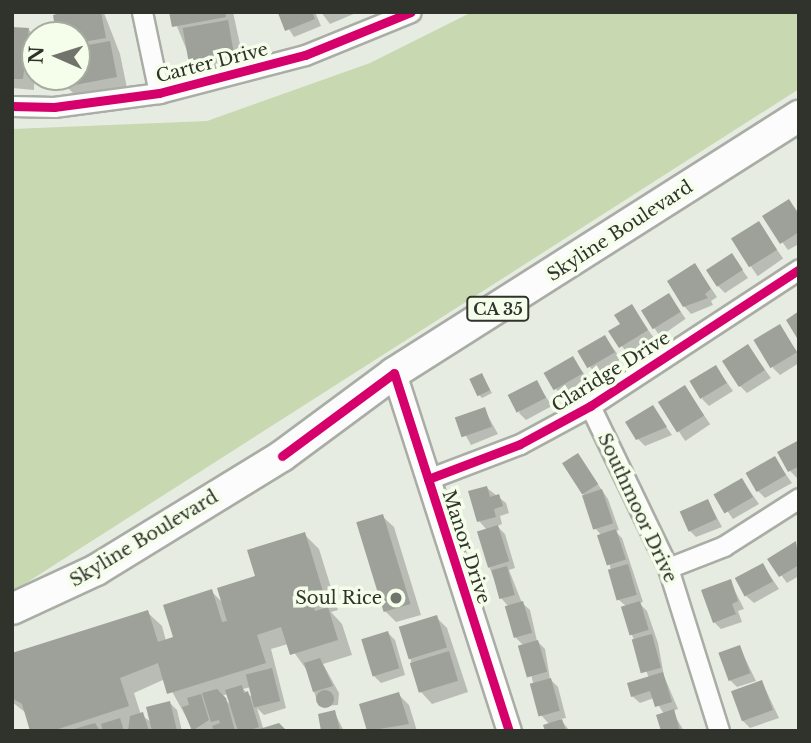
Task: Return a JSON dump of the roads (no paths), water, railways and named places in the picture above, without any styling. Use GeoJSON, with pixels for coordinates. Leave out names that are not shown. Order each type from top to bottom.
{"type":"FeatureCollection","features":[{"type":"Feature","properties":{"kind":"main road","name":"Skyline Boulevard"},"geometry":{"type":"LineString","coordinates":[[12,609],[96,570],[282,456],[394,373],[799,116]]}},
{"type":"Feature","properties":{"kind":"street"},"geometry":{"type":"LineString","coordinates":[[142,12],[159,93]]}},
{"type":"Feature","properties":{"kind":"street","name":"Carter Drive"},"geometry":{"type":"LineString","coordinates":[[12,106],[54,107],[159,93],[305,55],[411,12]]}},
{"type":"Feature","properties":{"kind":"street","name":"Claridge Drive"},"geometry":{"type":"LineString","coordinates":[[428,480],[520,444],[590,406],[799,269]]}},
{"type":"Feature","properties":{"kind":"street","name":"Manor Drive"},"geometry":{"type":"LineString","coordinates":[[394,373],[509,731]]}},
{"type":"Feature","properties":{"kind":"street","name":"Southmoor Drive"},"geometry":{"type":"LineString","coordinates":[[590,406],[668,568],[719,731]]}},
{"type":"Feature","properties":{"kind":"street"},"geometry":{"type":"LineString","coordinates":[[668,568],[724,546],[799,498]]}},
{"type":"Feature","properties":{"kind":"place","name":"Soul Rice"},"geometry":{"type":"Point","coordinates":[396,598]}}]}
